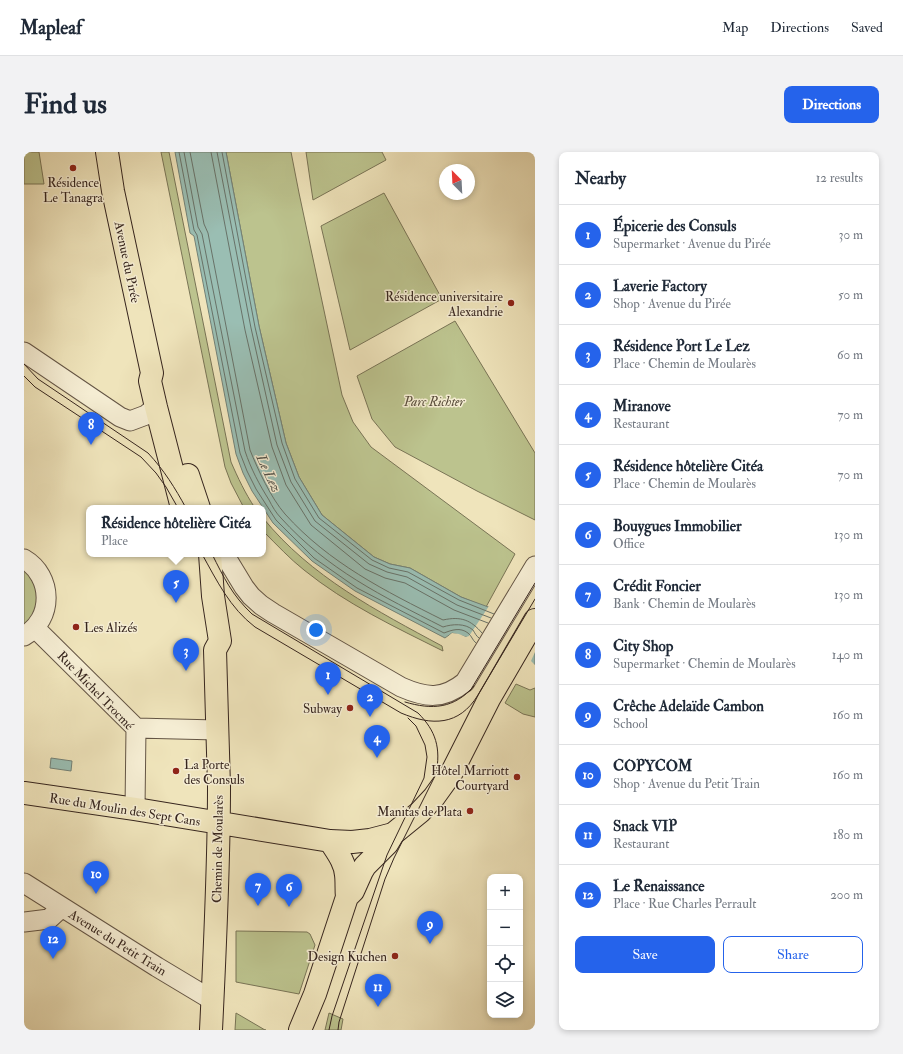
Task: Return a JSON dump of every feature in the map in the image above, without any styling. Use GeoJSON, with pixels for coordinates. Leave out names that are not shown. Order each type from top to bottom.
{"type":"FeatureCollection","features":[{"type":"Feature","properties":{"kind":"main road","name":"Avenue du Pirée"},"geometry":{"type":"LineString","coordinates":[[107,152],[113,191],[152,372],[150,381],[181,501]]}},
{"type":"Feature","properties":{"kind":"main road","name":"Avenue du Pirée"},"geometry":{"type":"LineString","coordinates":[[152,372],[157,378],[197,505]]}},
{"type":"Feature","properties":{"kind":"main road","name":"Chemin de Moularès"},"geometry":{"type":"LineString","coordinates":[[196,557],[200,574],[210,643],[215,650]]}},
{"type":"Feature","properties":{"kind":"main road","name":"Chemin de Moularès"},"geometry":{"type":"LineString","coordinates":[[210,557],[213,596],[220,641],[215,650],[218,823],[215,954],[212,1000],[217,1012],[218,1030]]}},
{"type":"Feature","properties":{"kind":"main road"},"geometry":{"type":"LineString","coordinates":[[306,1024],[348,897],[353,891],[362,871],[387,844],[393,834],[420,812],[452,772],[489,699],[535,620]]}},
{"type":"Feature","properties":{"kind":"main road","name":"Rue du Moulin des Sept Cans"},"geometry":{"type":"LineString","coordinates":[[24,794],[135,809],[338,841],[370,840],[393,834]]}},
{"type":"Feature","properties":{"kind":"main road"},"geometry":{"type":"LineString","coordinates":[[338,841],[346,874],[346,889],[348,897]]}},
{"type":"Feature","properties":{"kind":"main road","name":"Chemin de Moularès"},"geometry":{"type":"LineString","coordinates":[[202,1030],[204,1009],[212,1000]]}},
{"type":"Feature","properties":{"kind":"main road"},"geometry":{"type":"LineString","coordinates":[[211,1030],[212,1000]]}},
{"type":"Feature","properties":{"kind":"street"},"geometry":{"type":"LineString","coordinates":[[24,352],[120,418],[130,421],[146,415],[156,407]]}},
{"type":"Feature","properties":{"kind":"street"},"geometry":{"type":"LineString","coordinates":[[226,557],[251,596],[279,617],[401,687],[425,696],[449,692],[465,682],[535,566]]}},
{"type":"Feature","properties":{"kind":"street"},"geometry":{"type":"LineString","coordinates":[[24,559],[36,568],[42,577],[46,594],[45,609],[30,632]]}},
{"type":"Feature","properties":{"kind":"street","name":"Rue Michel Trocmé"},"geometry":{"type":"LineString","coordinates":[[30,632],[136,728],[135,809]]}},
{"type":"Feature","properties":{"kind":"street"},"geometry":{"type":"LineString","coordinates":[[136,728],[217,730]]}},
{"type":"Feature","properties":{"kind":"street","name":"Avenue du Petit Train"},"geometry":{"type":"LineString","coordinates":[[24,883],[212,1000]]}},
{"type":"Feature","properties":{"kind":"street"},"geometry":{"type":"LineString","coordinates":[[24,922],[49,919],[62,908]]}},
{"type":"Feature","properties":{"kind":"green space"},"geometry":{"type":"Polygon","coordinates":[[[24,152],[39,152],[44,184],[24,184],[24,152]]]}},
{"type":"Feature","properties":{"kind":"green space"},"geometry":{"type":"Polygon","coordinates":[[[161,152],[169,152],[231,462],[253,505],[242,505],[231,483],[225,467],[161,152]]]}},
{"type":"Feature","properties":{"kind":"green space"},"geometry":{"type":"Polygon","coordinates":[[[226,152],[291,152],[342,395],[353,422],[371,447],[515,554],[486,607],[461,597],[410,568],[390,564],[374,557],[322,515],[299,477],[286,443],[259,326],[226,152]]]}},
{"type":"Feature","properties":{"kind":"green space"},"geometry":{"type":"Polygon","coordinates":[[[306,152],[382,152],[386,160],[313,200],[306,152]]]}},
{"type":"Feature","properties":{"kind":"green space"},"geometry":{"type":"Polygon","coordinates":[[[384,193],[442,299],[350,350],[321,226],[384,193]]]}},
{"type":"Feature","properties":{"kind":"green space","name":"Parc Richter"},"geometry":{"type":"Polygon","coordinates":[[[455,321],[535,453],[535,520],[395,447],[372,419],[357,376],[455,321]]]}},
{"type":"Feature","properties":{"kind":"green space"},"geometry":{"type":"Polygon","coordinates":[[[266,521],[302,558],[324,575],[369,606],[442,646],[443,651],[371,614],[337,594],[294,561],[266,534],[266,521]]]}},
{"type":"Feature","properties":{"kind":"green space"},"geometry":{"type":"Polygon","coordinates":[[[24,566],[34,575],[41,602],[24,629],[24,566]]]}},
{"type":"Feature","properties":{"kind":"green space"},"geometry":{"type":"Polygon","coordinates":[[[516,684],[530,690],[535,688],[535,717],[523,714],[505,703],[516,684]]]}},
{"type":"Feature","properties":{"kind":"green space"},"geometry":{"type":"Polygon","coordinates":[[[236,931],[307,932],[310,934],[315,945],[299,994],[236,982],[236,931]]]}},
{"type":"Feature","properties":{"kind":"green space"},"geometry":{"type":"Polygon","coordinates":[[[236,1013],[265,1030],[235,1030],[236,1013]]]}},
{"type":"Feature","properties":{"kind":"green space"},"geometry":{"type":"Polygon","coordinates":[[[329,1013],[343,1019],[341,1030],[325,1030],[329,1013]]]}},
{"type":"Feature","properties":{"kind":"water","name":"Le Lez"},"geometry":{"type":"Polygon","coordinates":[[[175,152],[226,152],[259,326],[286,443],[299,477],[322,515],[374,557],[390,564],[410,568],[461,597],[535,624],[535,665],[466,637],[452,633],[445,638],[355,591],[312,561],[273,523],[266,512],[266,505],[261,505],[252,491],[236,454],[194,236],[190,233],[175,152]]]}},
{"type":"Feature","properties":{"kind":"water"},"geometry":{"type":"Polygon","coordinates":[[[51,758],[72,761],[71,771],[50,768],[51,758]]]}},
{"type":"Feature","properties":{"kind":"pier"},"geometry":{"type":"Polygon","coordinates":[[[489,606],[535,622],[535,652],[531,661],[535,667],[522,663],[514,664],[471,647],[465,638],[459,636],[452,635],[444,640],[452,633],[466,637],[469,636],[489,606]]]}},
{"type":"Feature","properties":{"kind":"tram line"},"geometry":{"type":"LineString","coordinates":[[24,364],[38,379],[148,453],[169,479],[184,505]]}},
{"type":"Feature","properties":{"kind":"tram line"},"geometry":{"type":"LineString","coordinates":[[24,376],[35,387],[141,457],[156,473],[176,505]]}},
{"type":"Feature","properties":{"kind":"tram line"},"geometry":{"type":"LineString","coordinates":[[204,557],[231,603],[246,620],[255,627],[401,713],[423,720],[434,721],[453,718],[462,713],[471,705],[535,599]]}},
{"type":"Feature","properties":{"kind":"tram line"},"geometry":{"type":"LineString","coordinates":[[214,557],[234,593],[252,614],[418,713],[429,726],[436,740],[438,756],[436,774],[385,879],[339,1022],[338,1030]]}},
{"type":"Feature","properties":{"kind":"tram line"},"geometry":{"type":"LineString","coordinates":[[470,691],[535,583]]}},
{"type":"Feature","properties":{"kind":"tram line"},"geometry":{"type":"LineString","coordinates":[[405,702],[433,707],[442,706],[459,699],[474,686]]}},
{"type":"Feature","properties":{"kind":"tram line"},"geometry":{"type":"LineString","coordinates":[[329,1030],[332,1016],[387,855],[424,778],[427,757],[425,745],[416,726],[408,718]]}},
{"type":"Feature","properties":{"kind":"place","name":"Résidence Le Tanagra"},"geometry":{"type":"Point","coordinates":[73,168]}},
{"type":"Feature","properties":{"kind":"place","name":"Résidence universitaire Alexandrie"},"geometry":{"type":"Point","coordinates":[511,303]}},
{"type":"Feature","properties":{"kind":"place","name":"City Shop"},"geometry":{"type":"Point","coordinates":[91,445]}},
{"type":"Feature","properties":{"kind":"place","name":"Résidence hôtelière Citéa"},"geometry":{"type":"Point","coordinates":[176,603]}},
{"type":"Feature","properties":{"kind":"place","name":"Les Alizés"},"geometry":{"type":"Point","coordinates":[76,627]}},
{"type":"Feature","properties":{"kind":"place","name":"Résidence Port Le Lez"},"geometry":{"type":"Point","coordinates":[186,671]}},
{"type":"Feature","properties":{"kind":"place","name":"Épicerie des Consuls"},"geometry":{"type":"Point","coordinates":[328,695]}},
{"type":"Feature","properties":{"kind":"place","name":"Subway"},"geometry":{"type":"Point","coordinates":[350,708]}},
{"type":"Feature","properties":{"kind":"place","name":"Laverie Factory"},"geometry":{"type":"Point","coordinates":[370,717]}},
{"type":"Feature","properties":{"kind":"place","name":"Miranove"},"geometry":{"type":"Point","coordinates":[377,758]}},
{"type":"Feature","properties":{"kind":"place","name":"La Porte des Consuls"},"geometry":{"type":"Point","coordinates":[176,771]}},
{"type":"Feature","properties":{"kind":"place","name":"Hôtel Marriott Courtyard"},"geometry":{"type":"Point","coordinates":[517,777]}},
{"type":"Feature","properties":{"kind":"place","name":"Manitas de Plata"},"geometry":{"type":"Point","coordinates":[470,811]}},
{"type":"Feature","properties":{"kind":"place","name":"COPYCOM"},"geometry":{"type":"Point","coordinates":[96,894]}},
{"type":"Feature","properties":{"kind":"place","name":"Crédit Foncier"},"geometry":{"type":"Point","coordinates":[258,906]}},
{"type":"Feature","properties":{"kind":"place","name":"Bouygues Immobilier"},"geometry":{"type":"Point","coordinates":[289,907]}},
{"type":"Feature","properties":{"kind":"place","name":"Crêche Adelaïde Cambon"},"geometry":{"type":"Point","coordinates":[430,944]}},
{"type":"Feature","properties":{"kind":"place","name":"Design Kuchen"},"geometry":{"type":"Point","coordinates":[395,956]}},
{"type":"Feature","properties":{"kind":"place","name":"Le Renaissance"},"geometry":{"type":"Point","coordinates":[53,959]}},
{"type":"Feature","properties":{"kind":"place","name":"Snack VIP"},"geometry":{"type":"Point","coordinates":[378,1007]}}]}
